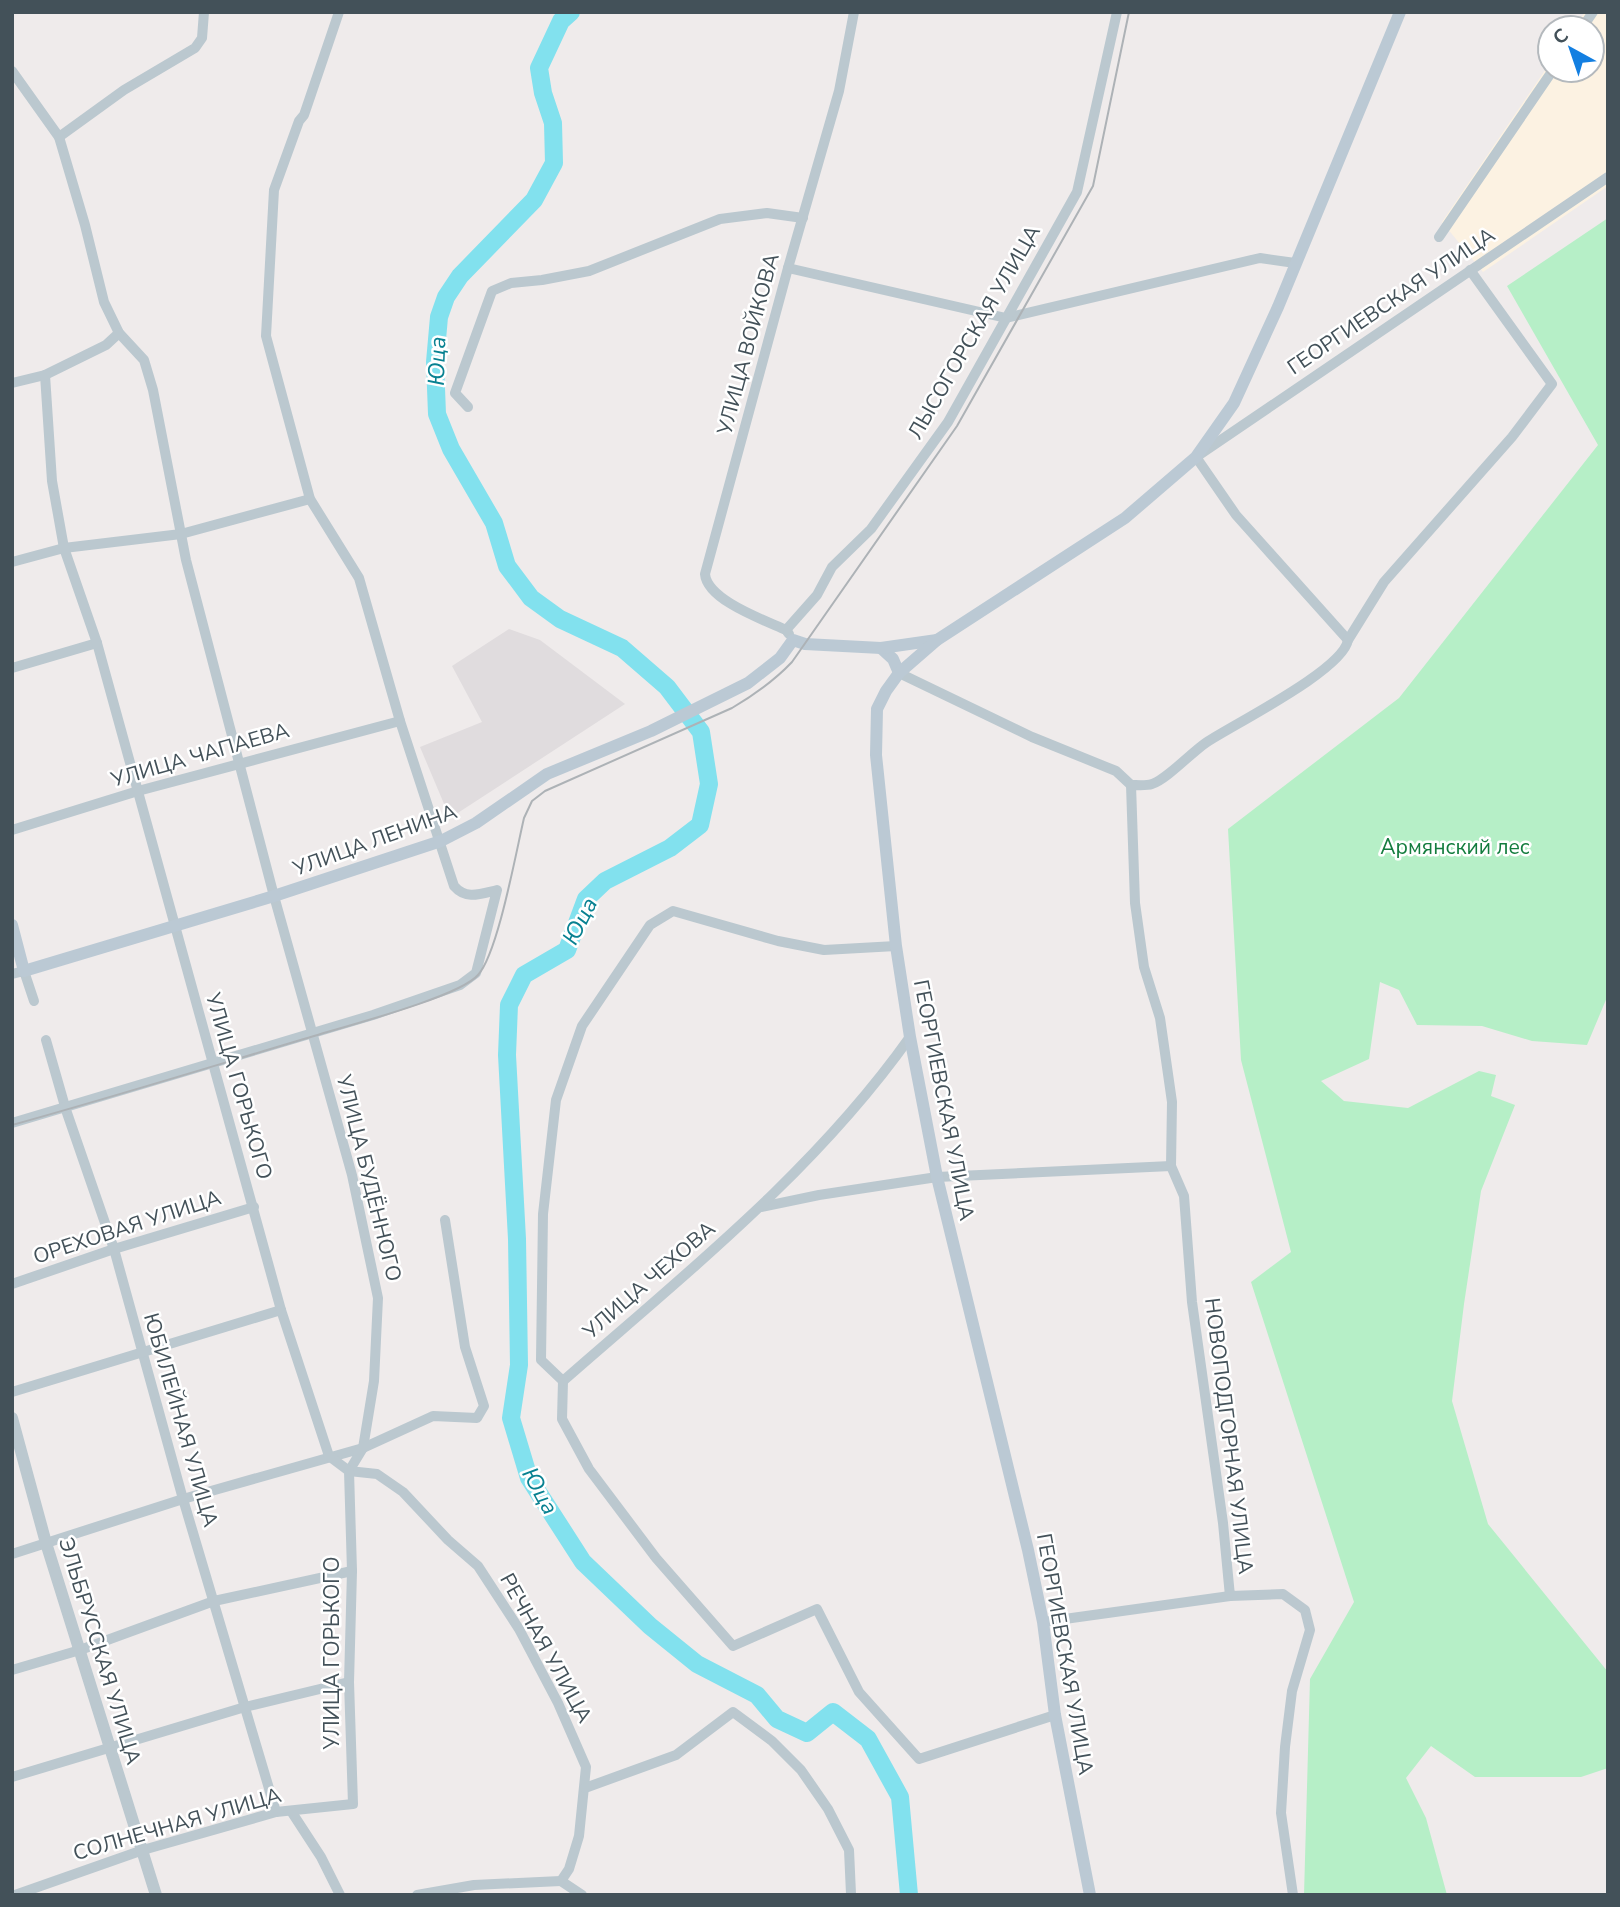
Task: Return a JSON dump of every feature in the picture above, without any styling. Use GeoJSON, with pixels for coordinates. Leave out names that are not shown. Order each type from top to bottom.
{"type":"FeatureCollection","features":[{"type":"Feature","properties":{"kind":"main road","name":"ГЕОРГИЕВСКАЯ УЛИЦА"},"geometry":{"type":"LineString","coordinates":[[1090,1895],[1055,1715],[1043,1622],[1028,1550],[937,1177],[910,1037],[896,946],[875,723],[880,702],[900,673],[937,640],[1125,518],[1196,457],[1234,403],[1278,307],[1400,12]]}},
{"type":"Feature","properties":{"kind":"main road"},"geometry":{"type":"LineString","coordinates":[[790,635],[804,644],[881,648],[937,640]]}},
{"type":"Feature","properties":{"kind":"main road","name":"УЛИЦА ЛЕНИНА"},"geometry":{"type":"LineString","coordinates":[[18,972],[274,897],[441,841],[476,823],[547,774],[651,731],[748,683],[780,659],[790,635]]}},
{"type":"Feature","properties":{"kind":"main road"},"geometry":{"type":"LineString","coordinates":[[881,648],[893,659],[900,673]]}},
{"type":"Feature","properties":{"kind":"main road"},"geometry":{"type":"LineString","coordinates":[[12,925],[18,972]]}},
{"type":"Feature","properties":{"kind":"street"},"geometry":{"type":"LineString","coordinates":[[59,137],[124,90],[195,48],[202,38],[204,12]]}},
{"type":"Feature","properties":{"kind":"street"},"geometry":{"type":"LineString","coordinates":[[12,1123],[373,1015],[460,985],[476,974],[497,890],[472,896],[461,893],[454,886],[400,721],[359,578],[310,499],[266,336],[274,190],[299,121],[304,115],[339,12]]}},
{"type":"Feature","properties":{"kind":"street","name":"УЛИЦА ВОЙКОВА"},"geometry":{"type":"LineString","coordinates":[[790,635],[719,596],[706,583],[705,574],[839,91],[854,12]]}},
{"type":"Feature","properties":{"kind":"street","name":"ЛЫСОГОРСКАЯ УЛИЦА"},"geometry":{"type":"LineString","coordinates":[[790,635],[832,567],[872,529],[948,422],[1077,192],[1117,12]]}},
{"type":"Feature","properties":{"kind":"street","name":"УЛИЦА БУДЁННОГО"},"geometry":{"type":"LineString","coordinates":[[12,71],[59,137],[104,303],[119,334],[144,360],[153,390],[181,534],[239,763],[352,1175],[378,1298],[374,1381],[363,1448],[349,1471]]}},
{"type":"Feature","properties":{"kind":"street"},"geometry":{"type":"LineString","coordinates":[[1439,237],[1543,84]]}},
{"type":"Feature","properties":{"kind":"street","name":"ГЕОРГИЕВСКАЯ УЛИЦА"},"geometry":{"type":"LineString","coordinates":[[1196,457],[1608,177]]}},
{"type":"Feature","properties":{"kind":"street"},"geometry":{"type":"LineString","coordinates":[[468,407],[455,394],[492,291],[511,283],[589,271],[720,219],[767,213],[803,218]]}},
{"type":"Feature","properties":{"kind":"street"},"geometry":{"type":"LineString","coordinates":[[788,268],[1006,318],[1260,258],[1295,263]]}},
{"type":"Feature","properties":{"kind":"street"},"geometry":{"type":"LineString","coordinates":[[900,673],[1032,737],[1116,771],[1131,785],[1154,784],[1207,743],[1301,685],[1338,658],[1347,648],[1348,640],[1384,583],[1512,437],[1552,384],[1470,270]]}},
{"type":"Feature","properties":{"kind":"street"},"geometry":{"type":"LineString","coordinates":[[12,383],[45,375],[106,345],[119,334]]}},
{"type":"Feature","properties":{"kind":"street","name":"УЛИЦА ГОРЬКОГО"},"geometry":{"type":"LineString","coordinates":[[45,375],[52,481],[64,548],[97,643],[281,1310],[330,1456]]}},
{"type":"Feature","properties":{"kind":"street"},"geometry":{"type":"LineString","coordinates":[[1196,457],[1236,514],[1348,640]]}},
{"type":"Feature","properties":{"kind":"street"},"geometry":{"type":"LineString","coordinates":[[12,562],[64,548],[181,534],[310,499]]}},
{"type":"Feature","properties":{"kind":"street"},"geometry":{"type":"LineString","coordinates":[[12,668],[97,643]]}},
{"type":"Feature","properties":{"kind":"street","name":"УЛИЦА ЧАПАЕВА"},"geometry":{"type":"LineString","coordinates":[[12,830],[138,791],[400,721]]}},
{"type":"Feature","properties":{"kind":"street","name":"НОВОПОДГОРНАЯ УЛИЦА"},"geometry":{"type":"LineString","coordinates":[[1131,785],[1135,903],[1144,967],[1160,1018],[1172,1102],[1171,1166],[1184,1196],[1192,1302],[1223,1523],[1230,1596],[1283,1594],[1305,1610],[1310,1630],[1292,1691],[1283,1773],[1281,1813],[1293,1895]]}},
{"type":"Feature","properties":{"kind":"street"},"geometry":{"type":"LineString","coordinates":[[896,946],[824,950],[778,941],[673,911],[650,925],[582,1026],[556,1100],[543,1214],[541,1360],[563,1381],[562,1419],[589,1469],[656,1559],[733,1646],[817,1609],[859,1692],[919,1759],[1055,1715]]}},
{"type":"Feature","properties":{"kind":"street"},"geometry":{"type":"LineString","coordinates":[[18,972],[34,1001]]}},
{"type":"Feature","properties":{"kind":"street","name":"УЛИЦА ЧЕХОВА"},"geometry":{"type":"LineString","coordinates":[[563,1381],[761,1207],[850,1115],[910,1037]]}},
{"type":"Feature","properties":{"kind":"street","name":"ЮБИЛЕЙНАЯ УЛИЦА"},"geometry":{"type":"LineString","coordinates":[[46,1040],[65,1107],[114,1250],[183,1499],[276,1812]]}},
{"type":"Feature","properties":{"kind":"street"},"geometry":{"type":"LineString","coordinates":[[937,1177],[1171,1166]]}},
{"type":"Feature","properties":{"kind":"street","name":"УЛИЦА ЧЕХОВА"},"geometry":{"type":"LineString","coordinates":[[761,1207],[937,1177]]}},
{"type":"Feature","properties":{"kind":"street","name":"ОРЕХОВАЯ УЛИЦА"},"geometry":{"type":"LineString","coordinates":[[12,1284],[254,1207]]}},
{"type":"Feature","properties":{"kind":"street"},"geometry":{"type":"LineString","coordinates":[[12,1554],[183,1499],[363,1448],[433,1416],[477,1418],[484,1406],[464,1347],[445,1220]]}},
{"type":"Feature","properties":{"kind":"street"},"geometry":{"type":"LineString","coordinates":[[12,1392],[281,1310]]}},
{"type":"Feature","properties":{"kind":"street","name":"ЭЛЬБРУССКАЯ УЛИЦА"},"geometry":{"type":"LineString","coordinates":[[12,1418],[46,1543],[156,1895]]}},
{"type":"Feature","properties":{"kind":"street"},"geometry":{"type":"LineString","coordinates":[[330,1456],[349,1471]]}},
{"type":"Feature","properties":{"kind":"street","name":"УЛИЦА ГОРЬКОГО"},"geometry":{"type":"LineString","coordinates":[[349,1471],[352,1571],[349,1682],[353,1804]]}},
{"type":"Feature","properties":{"kind":"street","name":"РЕЧНАЯ УЛИЦА"},"geometry":{"type":"LineString","coordinates":[[349,1471],[377,1474],[402,1492],[478,1566],[519,1629],[558,1703],[586,1767],[579,1836],[569,1869],[561,1881]]}},
{"type":"Feature","properties":{"kind":"street"},"geometry":{"type":"LineString","coordinates":[[12,1670],[80,1650],[214,1601],[352,1571]]}},
{"type":"Feature","properties":{"kind":"street"},"geometry":{"type":"LineString","coordinates":[[1043,1622],[1230,1596]]}},
{"type":"Feature","properties":{"kind":"street"},"geometry":{"type":"LineString","coordinates":[[12,1777],[245,1707],[349,1682]]}},
{"type":"Feature","properties":{"kind":"street"},"geometry":{"type":"LineString","coordinates":[[585,1788],[676,1755],[733,1712],[772,1741],[801,1770],[828,1810],[849,1850],[851,1894]]}},
{"type":"Feature","properties":{"kind":"street","name":"СОЛНЕЧНАЯ УЛИЦА"},"geometry":{"type":"LineString","coordinates":[[15,1895],[143,1850],[276,1812],[353,1804]]}},
{"type":"Feature","properties":{"kind":"street"},"geometry":{"type":"LineString","coordinates":[[291,1811],[321,1857],[340,1895]]}},
{"type":"Feature","properties":{"kind":"street"},"geometry":{"type":"LineString","coordinates":[[417,1895],[474,1885],[561,1881],[582,1895]]}},
{"type":"Feature","properties":{"kind":"shaded area"},"geometry":{"type":"Polygon","coordinates":[[[1608,12],[1608,186],[1483,272],[1442,222],[1536,84],[1606,84],[1606,14],[1584,14],[1608,12]]]}},
{"type":"Feature","properties":{"kind":"shaded area"},"geometry":{"type":"Polygon","coordinates":[[[509,629],[540,640],[625,704],[450,818],[420,747],[482,722],[452,666],[509,629]]]}},
{"type":"Feature","properties":{"kind":"green space","name":"Армянский лес"},"geometry":{"type":"Polygon","coordinates":[[[1608,218],[1608,995],[1587,1045],[1532,1041],[1482,1026],[1417,1025],[1399,990],[1380,982],[1369,1059],[1321,1081],[1344,1101],[1408,1108],[1479,1071],[1496,1075],[1491,1096],[1515,1105],[1481,1191],[1452,1401],[1488,1524],[1608,1672],[1608,1768],[1581,1777],[1475,1777],[1431,1746],[1406,1778],[1426,1818],[1447,1895],[1304,1895],[1310,1679],[1354,1602],[1251,1282],[1291,1252],[1241,1060],[1228,829],[1399,698],[1598,445],[1507,286],[1608,218]]]}},
{"type":"Feature","properties":{"kind":"waterway","name":"Юца"},"geometry":{"type":"LineString","coordinates":[[571,12],[561,21],[539,68],[543,93],[553,123],[554,163],[534,200],[460,276],[446,297],[439,317],[435,362],[437,414],[451,449],[494,523],[507,566],[531,598],[560,619],[622,648],[667,687],[701,732],[709,784],[700,825],[670,848],[605,881],[586,899],[567,950],[524,975],[509,1005],[507,1055],[517,1239],[519,1365],[511,1418],[529,1478],[583,1562],[650,1626],[697,1664],[757,1695],[777,1719],[807,1733],[833,1712],[868,1739],[900,1797],[909,1895]]}},
{"type":"Feature","properties":{"kind":"tram line"},"geometry":{"type":"LineString","coordinates":[[12,1125],[401,1010],[467,984],[478,975],[499,925],[524,818],[532,801],[545,791],[732,708],[778,675],[792,662],[957,426],[1093,186],[1129,12]]}}]}
